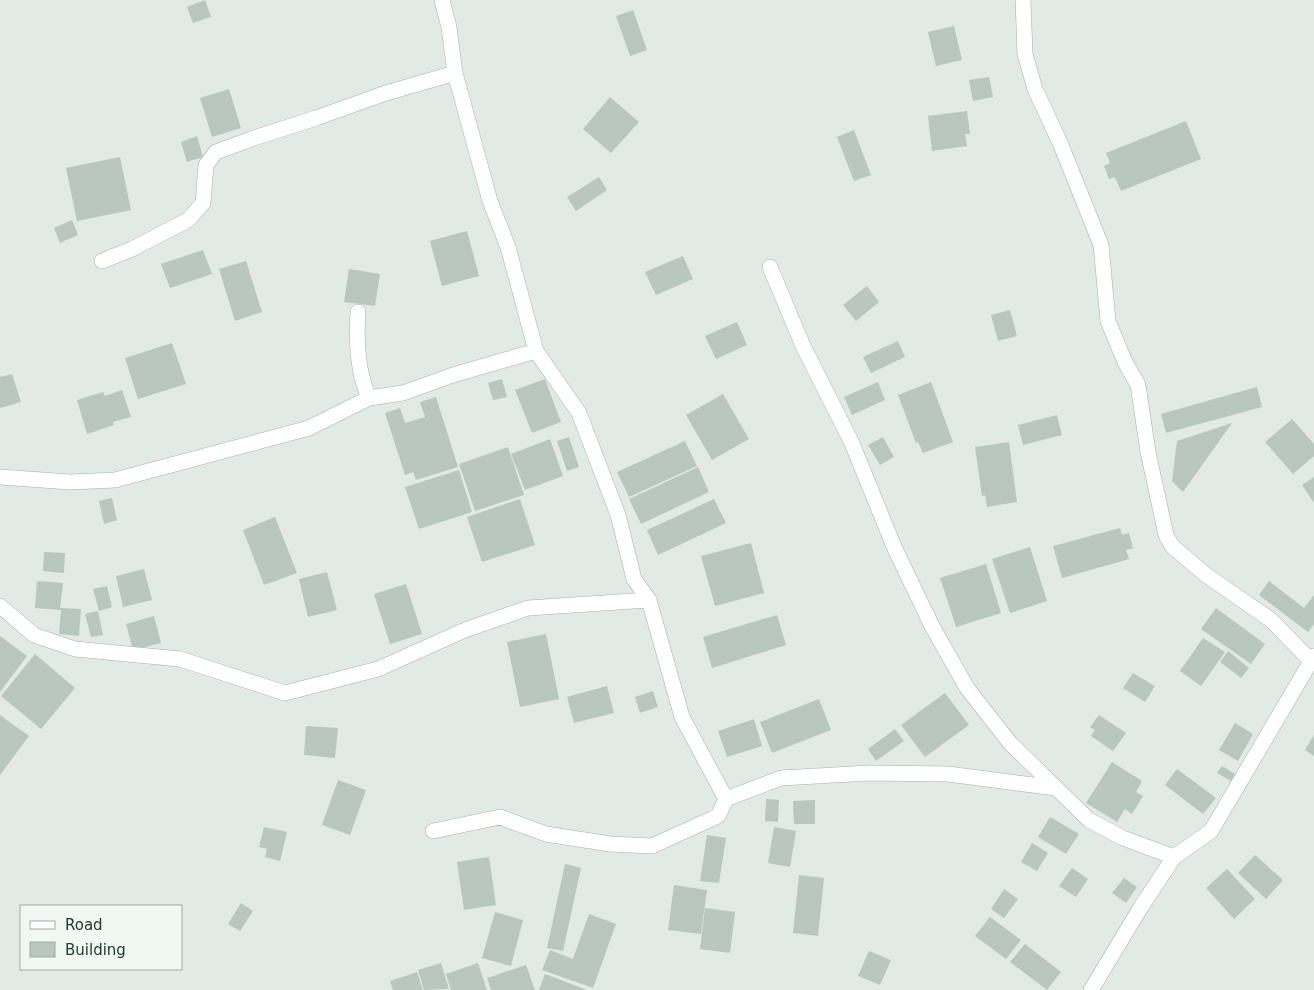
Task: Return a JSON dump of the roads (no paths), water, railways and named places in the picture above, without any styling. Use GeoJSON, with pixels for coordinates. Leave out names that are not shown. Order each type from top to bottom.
{"type":"FeatureCollection","features":[{"type":"Feature","properties":{"kind":"street"},"geometry":{"type":"LineString","coordinates":[[442,0],[449,27],[455,73],[490,201],[508,247],[536,351],[579,412],[618,515],[634,579],[649,600],[682,717],[726,799]]}},
{"type":"Feature","properties":{"kind":"street"},"geometry":{"type":"LineString","coordinates":[[1023,0],[1025,54],[1035,89],[1061,145],[1101,245],[1108,321],[1125,362],[1138,385],[1150,461],[1166,535],[1172,546],[1206,575],[1271,620],[1312,658],[1211,831],[1174,857],[1141,907],[1091,990]]}},
{"type":"Feature","properties":{"kind":"street"},"geometry":{"type":"LineString","coordinates":[[102,261],[132,249],[188,220],[203,203],[206,165],[216,152],[386,93],[455,73]]}},
{"type":"Feature","properties":{"kind":"street"},"geometry":{"type":"LineString","coordinates":[[770,267],[803,346],[851,442],[895,549],[932,626],[967,688],[1010,743],[1089,820],[1123,838],[1174,857]]}},
{"type":"Feature","properties":{"kind":"street"},"geometry":{"type":"LineString","coordinates":[[358,312],[356,330],[358,349],[363,385],[369,398]]}},
{"type":"Feature","properties":{"kind":"street"},"geometry":{"type":"LineString","coordinates":[[0,477],[70,482],[115,480],[309,428],[369,398],[403,393],[453,375],[536,351]]}},
{"type":"Feature","properties":{"kind":"street"},"geometry":{"type":"LineString","coordinates":[[0,606],[34,635],[75,649],[180,659],[285,693],[378,669],[465,630],[528,608],[649,600]]}},
{"type":"Feature","properties":{"kind":"street"},"geometry":{"type":"LineString","coordinates":[[433,831],[500,817],[546,834],[610,844],[652,846],[718,816],[726,799],[780,778],[870,773],[948,774],[1056,788]]}}]}
